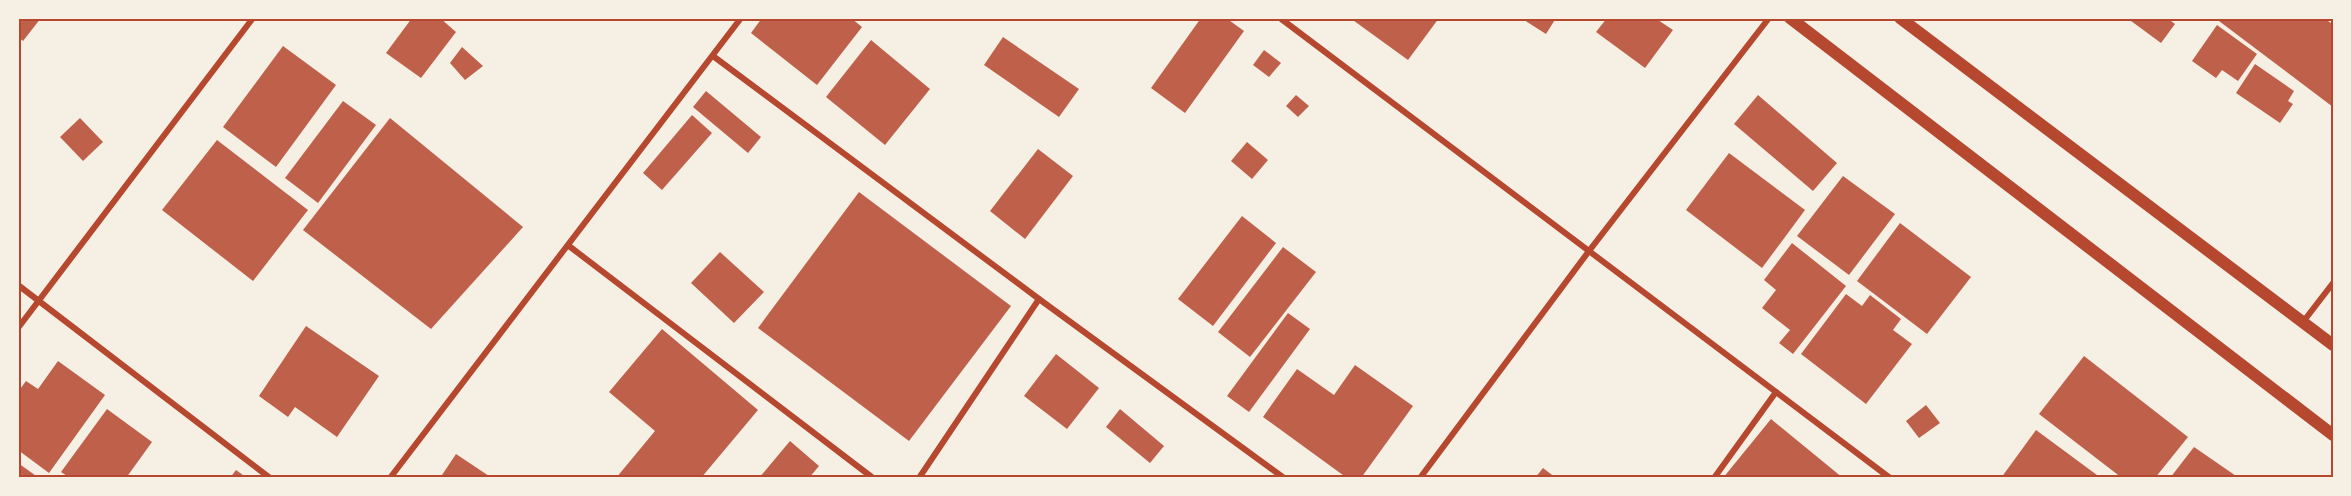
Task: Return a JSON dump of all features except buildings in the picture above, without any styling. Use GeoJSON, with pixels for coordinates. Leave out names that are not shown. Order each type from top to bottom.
{"type":"FeatureCollection","features":[{"type":"Feature","properties":{"kind":"main road"},"geometry":{"type":"LineString","coordinates":[[1790,18],[2333,435]]}},
{"type":"Feature","properties":{"kind":"main road"},"geometry":{"type":"LineString","coordinates":[[1900,18],[2333,345]]}},
{"type":"Feature","properties":{"kind":"street"},"geometry":{"type":"LineString","coordinates":[[18,328],[253,18]]}},
{"type":"Feature","properties":{"kind":"street"},"geometry":{"type":"LineString","coordinates":[[390,478],[741,18]]}},
{"type":"Feature","properties":{"kind":"street"},"geometry":{"type":"LineString","coordinates":[[1280,18],[1890,478]]}},
{"type":"Feature","properties":{"kind":"street"},"geometry":{"type":"LineString","coordinates":[[1420,478],[1589,251],[1768,18]]}},
{"type":"Feature","properties":{"kind":"street"},"geometry":{"type":"LineString","coordinates":[[713,56],[1284,478]]}},
{"type":"Feature","properties":{"kind":"street"},"geometry":{"type":"LineString","coordinates":[[569,246],[873,478]]}},
{"type":"Feature","properties":{"kind":"street"},"geometry":{"type":"LineString","coordinates":[[2303,322],[2333,283]]}},
{"type":"Feature","properties":{"kind":"street"},"geometry":{"type":"LineString","coordinates":[[18,285],[270,478]]}},
{"type":"Feature","properties":{"kind":"street"},"geometry":{"type":"LineString","coordinates":[[919,478],[1039,299]]}},
{"type":"Feature","properties":{"kind":"street"},"geometry":{"type":"LineString","coordinates":[[1714,478],[1776,392]]}}]}
